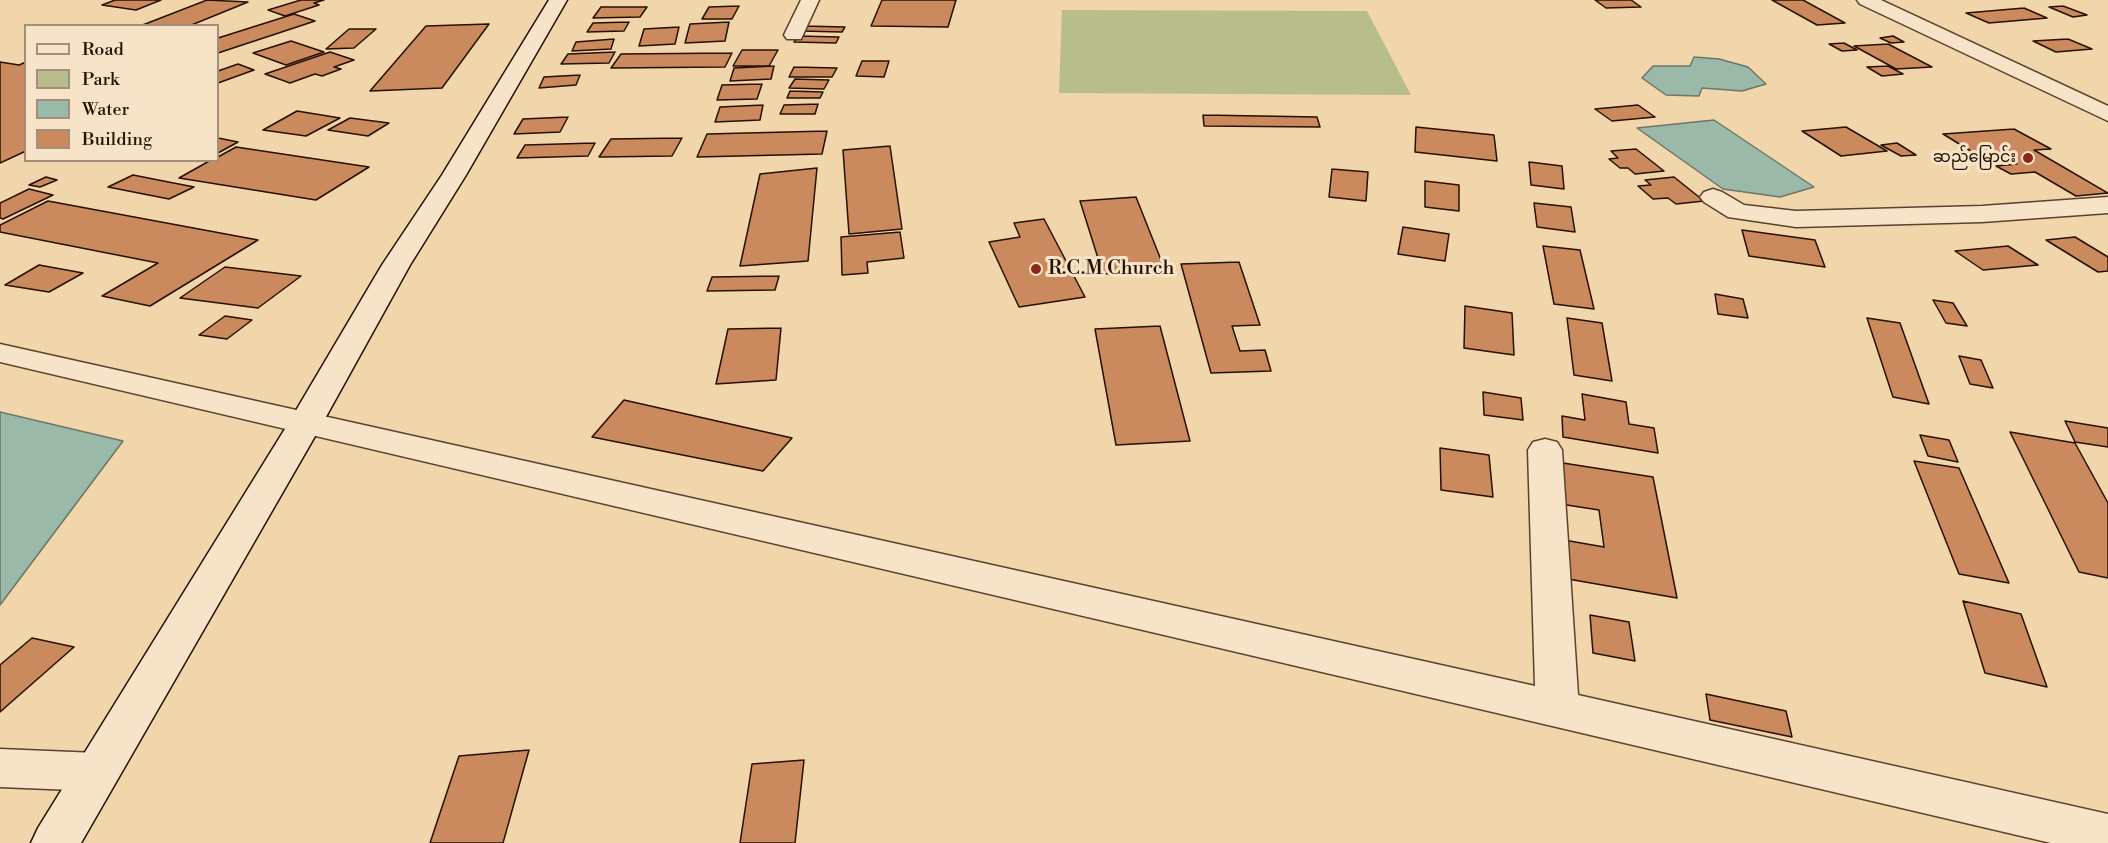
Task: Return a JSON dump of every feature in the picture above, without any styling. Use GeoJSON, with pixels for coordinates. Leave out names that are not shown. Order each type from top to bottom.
{"type":"FeatureCollection","features":[{"type":"Feature","properties":{"kind":"street"},"geometry":{"type":"LineString","coordinates":[[55,843],[305,424],[396,265],[454,175],[558,0]]}},
{"type":"Feature","properties":{"kind":"street"},"geometry":{"type":"LineString","coordinates":[[794,35],[810,0]]}},
{"type":"Feature","properties":{"kind":"street"},"geometry":{"type":"LineString","coordinates":[[1866,0],[2108,114]]}},
{"type":"Feature","properties":{"kind":"street"},"geometry":{"type":"LineString","coordinates":[[1713,197],[1737,212],[1796,219],[1982,214],[2108,205]]}},
{"type":"Feature","properties":{"kind":"street"},"geometry":{"type":"LineString","coordinates":[[0,353],[2108,836]]}},
{"type":"Feature","properties":{"kind":"street"},"geometry":{"type":"LineString","coordinates":[[1545,450],[1557,710]]}},
{"type":"Feature","properties":{"kind":"street"},"geometry":{"type":"LineString","coordinates":[[0,768],[97,772]]}},
{"type":"Feature","properties":{"kind":"green space"},"geometry":{"type":"Polygon","coordinates":[[[1062,10],[1367,11],[1411,95],[1059,93],[1062,10]]]}},
{"type":"Feature","properties":{"kind":"water"},"geometry":{"type":"Polygon","coordinates":[[[1694,57],[1719,59],[1748,67],[1766,84],[1742,91],[1702,88],[1699,96],[1666,95],[1642,78],[1653,66],[1690,66],[1694,57]]]}},
{"type":"Feature","properties":{"kind":"water"},"geometry":{"type":"Polygon","coordinates":[[[1714,120],[1814,187],[1780,197],[1723,189],[1637,128],[1714,120]]]}},
{"type":"Feature","properties":{"kind":"water"},"geometry":{"type":"Polygon","coordinates":[[[0,412],[123,441],[0,605],[0,412]]]}},
{"type":"Feature","properties":{"kind":"building"},"geometry":{"type":"Polygon","coordinates":[[[115,0],[161,0],[136,10],[102,5],[115,0]]]}},
{"type":"Feature","properties":{"kind":"building"},"geometry":{"type":"Polygon","coordinates":[[[207,0],[248,2],[194,24],[145,24],[207,0]]]}},
{"type":"Feature","properties":{"kind":"building"},"geometry":{"type":"Polygon","coordinates":[[[301,0],[324,0],[314,3],[319,5],[285,16],[268,10],[301,0]]]}},
{"type":"Feature","properties":{"kind":"building"},"geometry":{"type":"Polygon","coordinates":[[[882,0],[956,0],[948,27],[871,26],[882,0]]]}},
{"type":"Feature","properties":{"kind":"building"},"geometry":{"type":"Polygon","coordinates":[[[1595,0],[1631,0],[1641,7],[1606,8],[1595,0]]]}},
{"type":"Feature","properties":{"kind":"building"},"geometry":{"type":"Polygon","coordinates":[[[1772,0],[1803,0],[1845,23],[1817,25],[1772,0]]]}},
{"type":"Feature","properties":{"kind":"building"},"geometry":{"type":"Polygon","coordinates":[[[739,6],[732,19],[702,19],[709,7],[739,6]]]}},
{"type":"Feature","properties":{"kind":"building"},"geometry":{"type":"Polygon","coordinates":[[[2063,6],[2087,15],[2073,17],[2049,7],[2063,6]]]}},
{"type":"Feature","properties":{"kind":"building"},"geometry":{"type":"Polygon","coordinates":[[[601,7],[647,7],[640,17],[593,18],[601,7]]]}},
{"type":"Feature","properties":{"kind":"building"},"geometry":{"type":"Polygon","coordinates":[[[2024,8],[2047,18],[1989,23],[1966,13],[2024,8]]]}},
{"type":"Feature","properties":{"kind":"building"},"geometry":{"type":"Polygon","coordinates":[[[294,14],[315,21],[219,53],[219,38],[294,14]]]}},
{"type":"Feature","properties":{"kind":"building"},"geometry":{"type":"Polygon","coordinates":[[[629,22],[624,31],[587,32],[593,23],[629,22]]]}},
{"type":"Feature","properties":{"kind":"building"},"geometry":{"type":"Polygon","coordinates":[[[729,22],[725,41],[685,43],[690,24],[729,22]]]}},
{"type":"Feature","properties":{"kind":"building"},"geometry":{"type":"Polygon","coordinates":[[[489,24],[442,88],[370,91],[426,26],[489,24]]]}},
{"type":"Feature","properties":{"kind":"building"},"geometry":{"type":"Polygon","coordinates":[[[804,26],[845,27],[842,32],[801,31],[804,26]]]}},
{"type":"Feature","properties":{"kind":"building"},"geometry":{"type":"Polygon","coordinates":[[[679,27],[675,44],[639,46],[644,29],[679,27]]]}},
{"type":"Feature","properties":{"kind":"building"},"geometry":{"type":"Polygon","coordinates":[[[349,29],[376,29],[354,48],[326,49],[349,29]]]}},
{"type":"Feature","properties":{"kind":"building"},"geometry":{"type":"Polygon","coordinates":[[[798,36],[839,37],[836,43],[794,42],[798,36]]]}},
{"type":"Feature","properties":{"kind":"building"},"geometry":{"type":"Polygon","coordinates":[[[1893,36],[1904,42],[1891,43],[1880,38],[1893,36]]]}},
{"type":"Feature","properties":{"kind":"building"},"geometry":{"type":"Polygon","coordinates":[[[614,39],[611,49],[572,51],[576,42],[614,39]]]}},
{"type":"Feature","properties":{"kind":"building"},"geometry":{"type":"Polygon","coordinates":[[[2068,39],[2092,49],[2056,52],[2033,41],[2068,39]]]}},
{"type":"Feature","properties":{"kind":"building"},"geometry":{"type":"Polygon","coordinates":[[[291,41],[324,52],[286,65],[253,53],[291,41]]]}},
{"type":"Feature","properties":{"kind":"building"},"geometry":{"type":"Polygon","coordinates":[[[1844,43],[1857,50],[1842,51],[1829,44],[1844,43]]]}},
{"type":"Feature","properties":{"kind":"building"},"geometry":{"type":"Polygon","coordinates":[[[1888,44],[1932,67],[1896,69],[1854,46],[1888,44]]]}},
{"type":"Feature","properties":{"kind":"building"},"geometry":{"type":"Polygon","coordinates":[[[742,50],[778,50],[769,66],[733,66],[742,50]]]}},
{"type":"Feature","properties":{"kind":"building"},"geometry":{"type":"Polygon","coordinates":[[[330,52],[354,60],[334,67],[341,69],[322,76],[315,74],[290,83],[265,74],[330,52]]]}},
{"type":"Feature","properties":{"kind":"building"},"geometry":{"type":"Polygon","coordinates":[[[615,52],[609,63],[561,64],[568,54],[615,52]]]}},
{"type":"Feature","properties":{"kind":"building"},"geometry":{"type":"Polygon","coordinates":[[[732,53],[725,67],[611,68],[621,54],[732,53]]]}},
{"type":"Feature","properties":{"kind":"building"},"geometry":{"type":"Polygon","coordinates":[[[862,61],[889,61],[884,77],[856,76],[862,61]]]}},
{"type":"Feature","properties":{"kind":"building"},"geometry":{"type":"Polygon","coordinates":[[[0,62],[19,65],[24,63],[24,152],[0,163],[0,62]]]}},
{"type":"Feature","properties":{"kind":"building"},"geometry":{"type":"Polygon","coordinates":[[[238,64],[254,70],[219,83],[219,71],[238,64]]]}},
{"type":"Feature","properties":{"kind":"building"},"geometry":{"type":"Polygon","coordinates":[[[774,66],[771,79],[730,81],[734,68],[774,66]]]}},
{"type":"Feature","properties":{"kind":"building"},"geometry":{"type":"Polygon","coordinates":[[[1888,66],[1903,74],[1882,76],[1867,67],[1888,66]]]}},
{"type":"Feature","properties":{"kind":"building"},"geometry":{"type":"Polygon","coordinates":[[[794,67],[837,68],[832,77],[789,77],[794,67]]]}},
{"type":"Feature","properties":{"kind":"building"},"geometry":{"type":"Polygon","coordinates":[[[580,75],[576,85],[539,88],[544,77],[580,75]]]}},
{"type":"Feature","properties":{"kind":"building"},"geometry":{"type":"Polygon","coordinates":[[[795,79],[829,80],[824,89],[789,88],[795,79]]]}},
{"type":"Feature","properties":{"kind":"building"},"geometry":{"type":"Polygon","coordinates":[[[762,84],[757,99],[717,100],[722,85],[762,84]]]}},
{"type":"Feature","properties":{"kind":"building"},"geometry":{"type":"Polygon","coordinates":[[[790,91],[823,92],[820,98],[787,98],[790,91]]]}},
{"type":"Feature","properties":{"kind":"building"},"geometry":{"type":"Polygon","coordinates":[[[818,104],[815,114],[780,114],[784,105],[818,104]]]}},
{"type":"Feature","properties":{"kind":"building"},"geometry":{"type":"Polygon","coordinates":[[[763,105],[760,120],[715,122],[720,107],[763,105]]]}},
{"type":"Feature","properties":{"kind":"building"},"geometry":{"type":"Polygon","coordinates":[[[1638,105],[1655,117],[1612,121],[1595,109],[1638,105]]]}},
{"type":"Feature","properties":{"kind":"building"},"geometry":{"type":"Polygon","coordinates":[[[297,111],[340,118],[306,136],[263,130],[297,111]]]}},
{"type":"Feature","properties":{"kind":"building"},"geometry":{"type":"Polygon","coordinates":[[[1203,115],[1317,117],[1320,127],[1204,126],[1203,115]]]}},
{"type":"Feature","properties":{"kind":"building"},"geometry":{"type":"Polygon","coordinates":[[[568,117],[560,132],[514,134],[523,119],[568,117]]]}},
{"type":"Feature","properties":{"kind":"building"},"geometry":{"type":"Polygon","coordinates":[[[350,118],[389,123],[368,136],[328,130],[350,118]]]}},
{"type":"Feature","properties":{"kind":"building"},"geometry":{"type":"Polygon","coordinates":[[[1416,127],[1494,135],[1497,161],[1415,152],[1416,127]]]}},
{"type":"Feature","properties":{"kind":"building"},"geometry":{"type":"Polygon","coordinates":[[[1846,127],[1887,151],[1841,156],[1802,131],[1846,127]]]}},
{"type":"Feature","properties":{"kind":"building","name":"ဆည်မြောင်း"},"geometry":{"type":"Polygon","coordinates":[[[2014,129],[2051,149],[2034,150],[2108,193],[2076,196],[2035,172],[2011,174],[1996,166],[2017,164],[1995,151],[1974,153],[1943,134],[2014,129]]]}},
{"type":"Feature","properties":{"kind":"building"},"geometry":{"type":"Polygon","coordinates":[[[827,131],[822,154],[697,157],[707,134],[827,131]]]}},
{"type":"Feature","properties":{"kind":"building"},"geometry":{"type":"Polygon","coordinates":[[[219,138],[238,142],[219,152],[219,138]]]}},
{"type":"Feature","properties":{"kind":"building"},"geometry":{"type":"Polygon","coordinates":[[[682,138],[672,156],[599,157],[611,139],[682,138]]]}},
{"type":"Feature","properties":{"kind":"building"},"geometry":{"type":"Polygon","coordinates":[[[595,143],[588,156],[517,158],[525,145],[595,143]]]}},
{"type":"Feature","properties":{"kind":"building"},"geometry":{"type":"Polygon","coordinates":[[[1897,143],[1916,155],[1901,156],[1881,145],[1897,143]]]}},
{"type":"Feature","properties":{"kind":"building"},"geometry":{"type":"Polygon","coordinates":[[[890,146],[902,229],[849,234],[843,150],[890,146]]]}},
{"type":"Feature","properties":{"kind":"building"},"geometry":{"type":"Polygon","coordinates":[[[236,147],[369,167],[316,200],[179,178],[207,162],[219,162],[219,156],[236,147]]]}},
{"type":"Feature","properties":{"kind":"building"},"geometry":{"type":"Polygon","coordinates":[[[1636,149],[1664,171],[1635,174],[1628,168],[1620,168],[1609,159],[1618,158],[1611,151],[1636,149]]]}},
{"type":"Feature","properties":{"kind":"building"},"geometry":{"type":"Polygon","coordinates":[[[1529,162],[1562,166],[1564,189],[1531,185],[1529,162]]]}},
{"type":"Feature","properties":{"kind":"building"},"geometry":{"type":"Polygon","coordinates":[[[817,168],[808,261],[740,266],[760,174],[817,168]]]}},
{"type":"Feature","properties":{"kind":"building"},"geometry":{"type":"Polygon","coordinates":[[[1332,169],[1368,172],[1366,201],[1329,197],[1332,169]]]}},
{"type":"Feature","properties":{"kind":"building"},"geometry":{"type":"Polygon","coordinates":[[[133,175],[194,187],[169,199],[108,187],[133,175]]]}},
{"type":"Feature","properties":{"kind":"building"},"geometry":{"type":"Polygon","coordinates":[[[46,177],[57,180],[40,187],[29,185],[46,177]]]}},
{"type":"Feature","properties":{"kind":"building"},"geometry":{"type":"Polygon","coordinates":[[[1674,177],[1704,201],[1676,204],[1668,198],[1653,199],[1638,186],[1651,185],[1645,180],[1674,177]]]}},
{"type":"Feature","properties":{"kind":"building"},"geometry":{"type":"Polygon","coordinates":[[[1425,181],[1459,185],[1459,211],[1425,207],[1425,181]]]}},
{"type":"Feature","properties":{"kind":"building"},"geometry":{"type":"Polygon","coordinates":[[[29,189],[53,195],[3,219],[0,218],[0,203],[29,189]]]}},
{"type":"Feature","properties":{"kind":"building"},"geometry":{"type":"Polygon","coordinates":[[[1136,197],[1165,270],[1103,274],[1080,201],[1136,197]]]}},
{"type":"Feature","properties":{"kind":"building"},"geometry":{"type":"Polygon","coordinates":[[[48,201],[258,240],[150,306],[102,296],[158,263],[0,232],[0,225],[48,201]]]}},
{"type":"Feature","properties":{"kind":"building"},"geometry":{"type":"Polygon","coordinates":[[[1534,203],[1571,207],[1575,232],[1537,227],[1534,203]]]}},
{"type":"Feature","properties":{"kind":"building","name":"R.C.M Church"},"geometry":{"type":"Polygon","coordinates":[[[1044,219],[1085,297],[1019,307],[989,242],[1020,237],[1014,223],[1044,219]]]}},
{"type":"Feature","properties":{"kind":"building"},"geometry":{"type":"Polygon","coordinates":[[[1403,227],[1449,234],[1445,261],[1398,254],[1403,227]]]}},
{"type":"Feature","properties":{"kind":"building"},"geometry":{"type":"Polygon","coordinates":[[[1742,230],[1815,240],[1825,267],[1749,256],[1742,230]]]}},
{"type":"Feature","properties":{"kind":"building"},"geometry":{"type":"Polygon","coordinates":[[[900,232],[904,258],[867,262],[868,273],[842,275],[841,237],[900,232]]]}},
{"type":"Feature","properties":{"kind":"building"},"geometry":{"type":"Polygon","coordinates":[[[2075,237],[2108,257],[2108,271],[2098,272],[2046,240],[2075,237]]]}},
{"type":"Feature","properties":{"kind":"building"},"geometry":{"type":"Polygon","coordinates":[[[1543,246],[1580,250],[1594,309],[1554,304],[1543,246]]]}},
{"type":"Feature","properties":{"kind":"building"},"geometry":{"type":"Polygon","coordinates":[[[2008,246],[2038,265],[1983,270],[1955,251],[2008,246]]]}},
{"type":"Feature","properties":{"kind":"building"},"geometry":{"type":"Polygon","coordinates":[[[1239,262],[1260,325],[1232,326],[1240,351],[1265,350],[1271,371],[1211,373],[1181,264],[1239,262]]]}},
{"type":"Feature","properties":{"kind":"building"},"geometry":{"type":"Polygon","coordinates":[[[39,265],[83,273],[49,292],[5,285],[39,265]]]}},
{"type":"Feature","properties":{"kind":"building"},"geometry":{"type":"Polygon","coordinates":[[[225,267],[301,276],[258,308],[180,298],[225,267]]]}},
{"type":"Feature","properties":{"kind":"building"},"geometry":{"type":"Polygon","coordinates":[[[779,276],[775,290],[707,291],[712,277],[779,276]]]}},
{"type":"Feature","properties":{"kind":"building"},"geometry":{"type":"Polygon","coordinates":[[[1715,294],[1743,299],[1748,318],[1718,314],[1715,294]]]}},
{"type":"Feature","properties":{"kind":"building"},"geometry":{"type":"Polygon","coordinates":[[[1933,300],[1953,303],[1967,326],[1946,323],[1933,300]]]}},
{"type":"Feature","properties":{"kind":"building"},"geometry":{"type":"Polygon","coordinates":[[[1465,306],[1512,313],[1514,355],[1464,348],[1465,306]]]}},
{"type":"Feature","properties":{"kind":"building"},"geometry":{"type":"Polygon","coordinates":[[[225,316],[252,320],[227,339],[199,335],[225,316]]]}},
{"type":"Feature","properties":{"kind":"building"},"geometry":{"type":"Polygon","coordinates":[[[1567,318],[1602,323],[1612,381],[1574,375],[1567,318]]]}},
{"type":"Feature","properties":{"kind":"building"},"geometry":{"type":"Polygon","coordinates":[[[1867,318],[1900,323],[1929,404],[1893,397],[1867,318]]]}},
{"type":"Feature","properties":{"kind":"building"},"geometry":{"type":"Polygon","coordinates":[[[1160,326],[1190,441],[1116,445],[1095,329],[1160,326]]]}},
{"type":"Feature","properties":{"kind":"building"},"geometry":{"type":"Polygon","coordinates":[[[781,328],[776,380],[716,384],[728,329],[781,328]]]}},
{"type":"Feature","properties":{"kind":"building"},"geometry":{"type":"Polygon","coordinates":[[[1959,356],[1981,360],[1993,388],[1970,384],[1959,356]]]}},
{"type":"Feature","properties":{"kind":"building"},"geometry":{"type":"Polygon","coordinates":[[[1483,392],[1521,398],[1523,420],[1484,415],[1483,392]]]}},
{"type":"Feature","properties":{"kind":"building"},"geometry":{"type":"Polygon","coordinates":[[[1582,394],[1626,402],[1629,424],[1654,428],[1658,453],[1563,437],[1562,416],[1585,420],[1582,394]]]}},
{"type":"Feature","properties":{"kind":"building"},"geometry":{"type":"Polygon","coordinates":[[[624,400],[792,438],[763,471],[592,437],[624,400]]]}},
{"type":"Feature","properties":{"kind":"building"},"geometry":{"type":"Polygon","coordinates":[[[2065,421],[2108,428],[2108,447],[2075,442],[2065,421]]]}},
{"type":"Feature","properties":{"kind":"building"},"geometry":{"type":"Polygon","coordinates":[[[2010,432],[2075,443],[2108,503],[2108,578],[2079,572],[2010,432]]]}},
{"type":"Feature","properties":{"kind":"building"},"geometry":{"type":"Polygon","coordinates":[[[1920,435],[1949,440],[1958,462],[1928,456],[1920,435]]]}},
{"type":"Feature","properties":{"kind":"building"},"geometry":{"type":"Polygon","coordinates":[[[1440,448],[1489,455],[1493,497],[1441,490],[1440,448]]]}},
{"type":"Feature","properties":{"kind":"building"},"geometry":{"type":"Polygon","coordinates":[[[1550,461],[1653,477],[1677,598],[1568,579],[1564,540],[1604,547],[1599,510],[1554,503],[1550,461]]]}},
{"type":"Feature","properties":{"kind":"building"},"geometry":{"type":"Polygon","coordinates":[[[1914,461],[1959,468],[2009,583],[1959,574],[1914,461]]]}},
{"type":"Feature","properties":{"kind":"building"},"geometry":{"type":"Polygon","coordinates":[[[1963,601],[2021,614],[2047,687],[1985,673],[1963,601]]]}},
{"type":"Feature","properties":{"kind":"building"},"geometry":{"type":"Polygon","coordinates":[[[1590,615],[1629,622],[1635,661],[1593,653],[1590,615]]]}},
{"type":"Feature","properties":{"kind":"building"},"geometry":{"type":"Polygon","coordinates":[[[32,638],[74,647],[0,712],[0,665],[32,638]]]}},
{"type":"Feature","properties":{"kind":"building"},"geometry":{"type":"Polygon","coordinates":[[[1706,694],[1786,711],[1792,737],[1710,720],[1706,694]]]}},
{"type":"Feature","properties":{"kind":"building"},"geometry":{"type":"Polygon","coordinates":[[[529,750],[503,843],[430,843],[459,756],[529,750]]]}},
{"type":"Feature","properties":{"kind":"building"},"geometry":{"type":"Polygon","coordinates":[[[804,760],[795,843],[740,843],[752,764],[804,760]]]}},
{"type":"Feature","properties":{"kind":"place","name":"ဆည်မြောင်း"},"geometry":{"type":"Point","coordinates":[2028,158]}},
{"type":"Feature","properties":{"kind":"place","name":"R.C.M Church"},"geometry":{"type":"Point","coordinates":[1036,269]}}]}
